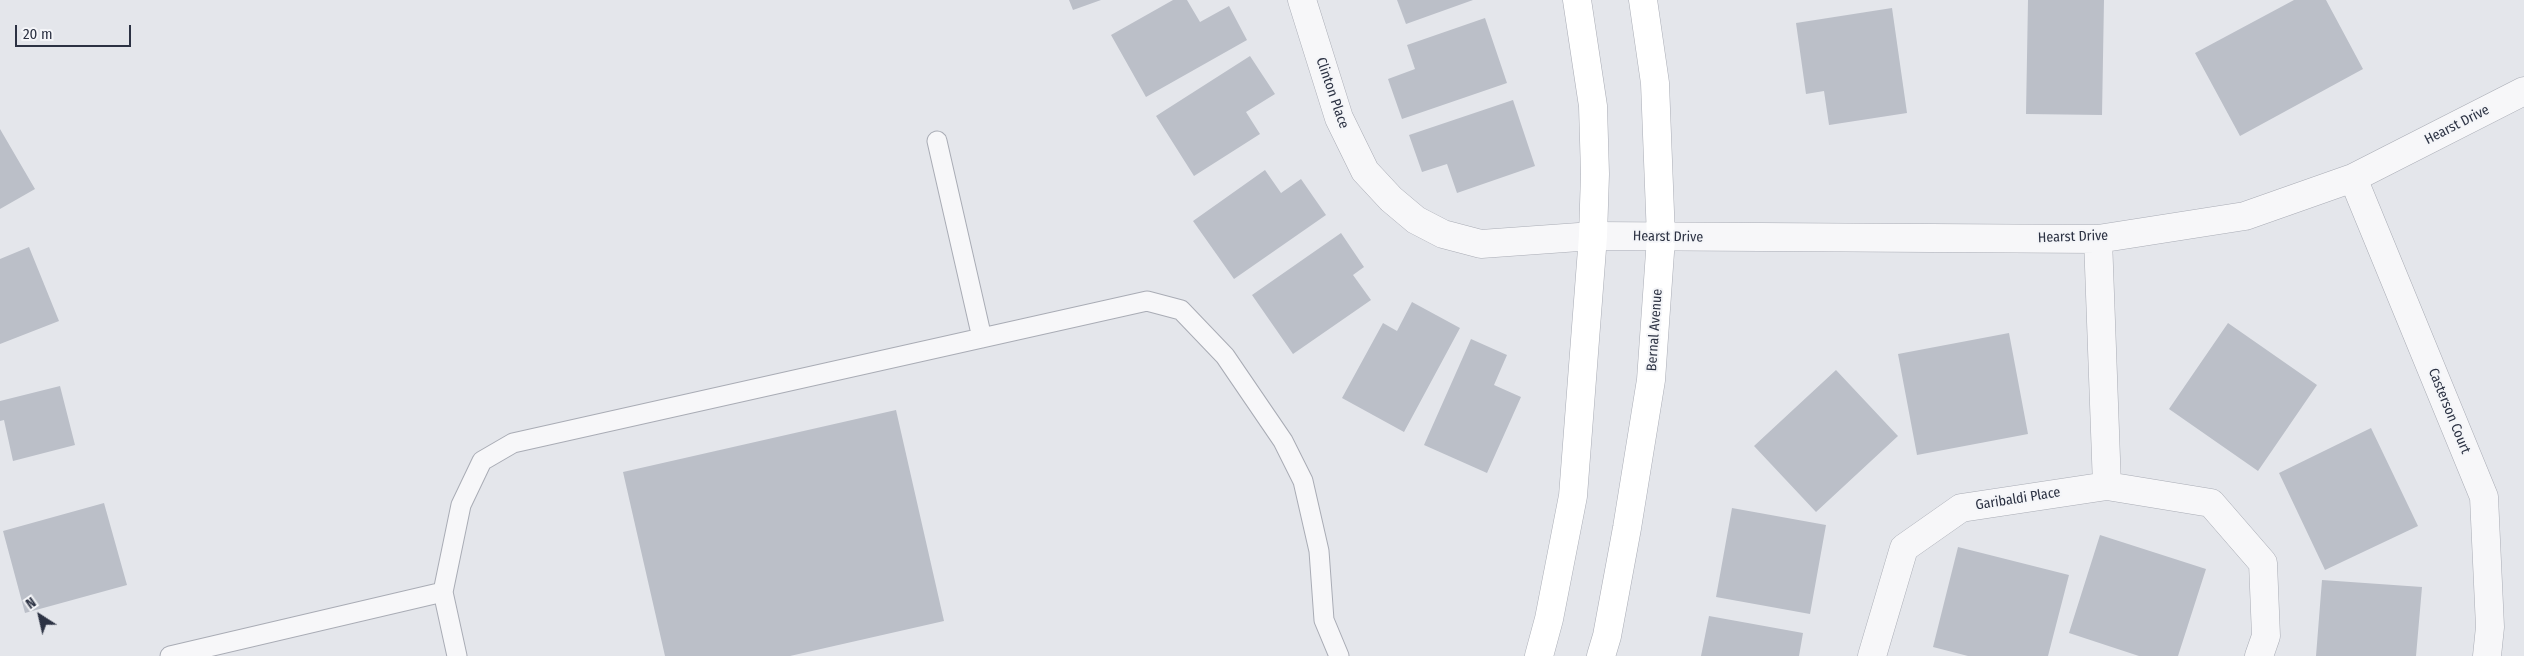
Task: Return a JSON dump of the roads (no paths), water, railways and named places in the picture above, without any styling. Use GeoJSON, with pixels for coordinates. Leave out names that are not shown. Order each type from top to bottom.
{"type":"FeatureCollection","features":[{"type":"Feature","properties":{"kind":"main road"},"geometry":{"type":"LineString","coordinates":[[1539,656],[1549,619],[1573,496],[1593,236],[1595,174],[1593,106],[1577,0]]}},
{"type":"Feature","properties":{"kind":"main road","name":"Bernal Avenue"},"geometry":{"type":"LineString","coordinates":[[1601,656],[1607,636],[1628,528],[1651,380],[1661,238],[1655,83],[1643,0]]}},
{"type":"Feature","properties":{"kind":"street","name":"Clinton Place"},"geometry":{"type":"LineString","coordinates":[[1302,0],[1339,118],[1365,171],[1416,220],[1443,234],[1481,244],[1593,236]]}},
{"type":"Feature","properties":{"kind":"street","name":"Hearst Drive"},"geometry":{"type":"LineString","coordinates":[[1593,236],[1661,238],[2098,239],[2245,216],[2353,178],[2524,91]]}},
{"type":"Feature","properties":{"kind":"street","name":"Casterson Court"},"geometry":{"type":"LineString","coordinates":[[2353,178],[2484,498],[2490,627],[2487,656]]}},
{"type":"Feature","properties":{"kind":"street"},"geometry":{"type":"LineString","coordinates":[[2098,239],[2107,486]]}},
{"type":"Feature","properties":{"kind":"street","name":"Garibaldi Place"},"geometry":{"type":"LineString","coordinates":[[1872,656],[1904,548],[1961,508],[2107,486],[2211,503],[2263,563],[2266,636],[2259,656]]}},
{"type":"Feature","properties":{"kind":"lane"},"geometry":{"type":"LineString","coordinates":[[937,141],[982,338]]}},
{"type":"Feature","properties":{"kind":"lane"},"geometry":{"type":"LineString","coordinates":[[457,656],[443,592],[461,505],[482,461],[513,443],[1147,301],[1181,310],[1225,356],[1283,441],[1303,481],[1319,551],[1324,620],[1339,656]]}},
{"type":"Feature","properties":{"kind":"lane"},"geometry":{"type":"LineString","coordinates":[[170,656],[228,649],[443,592]]}}]}
